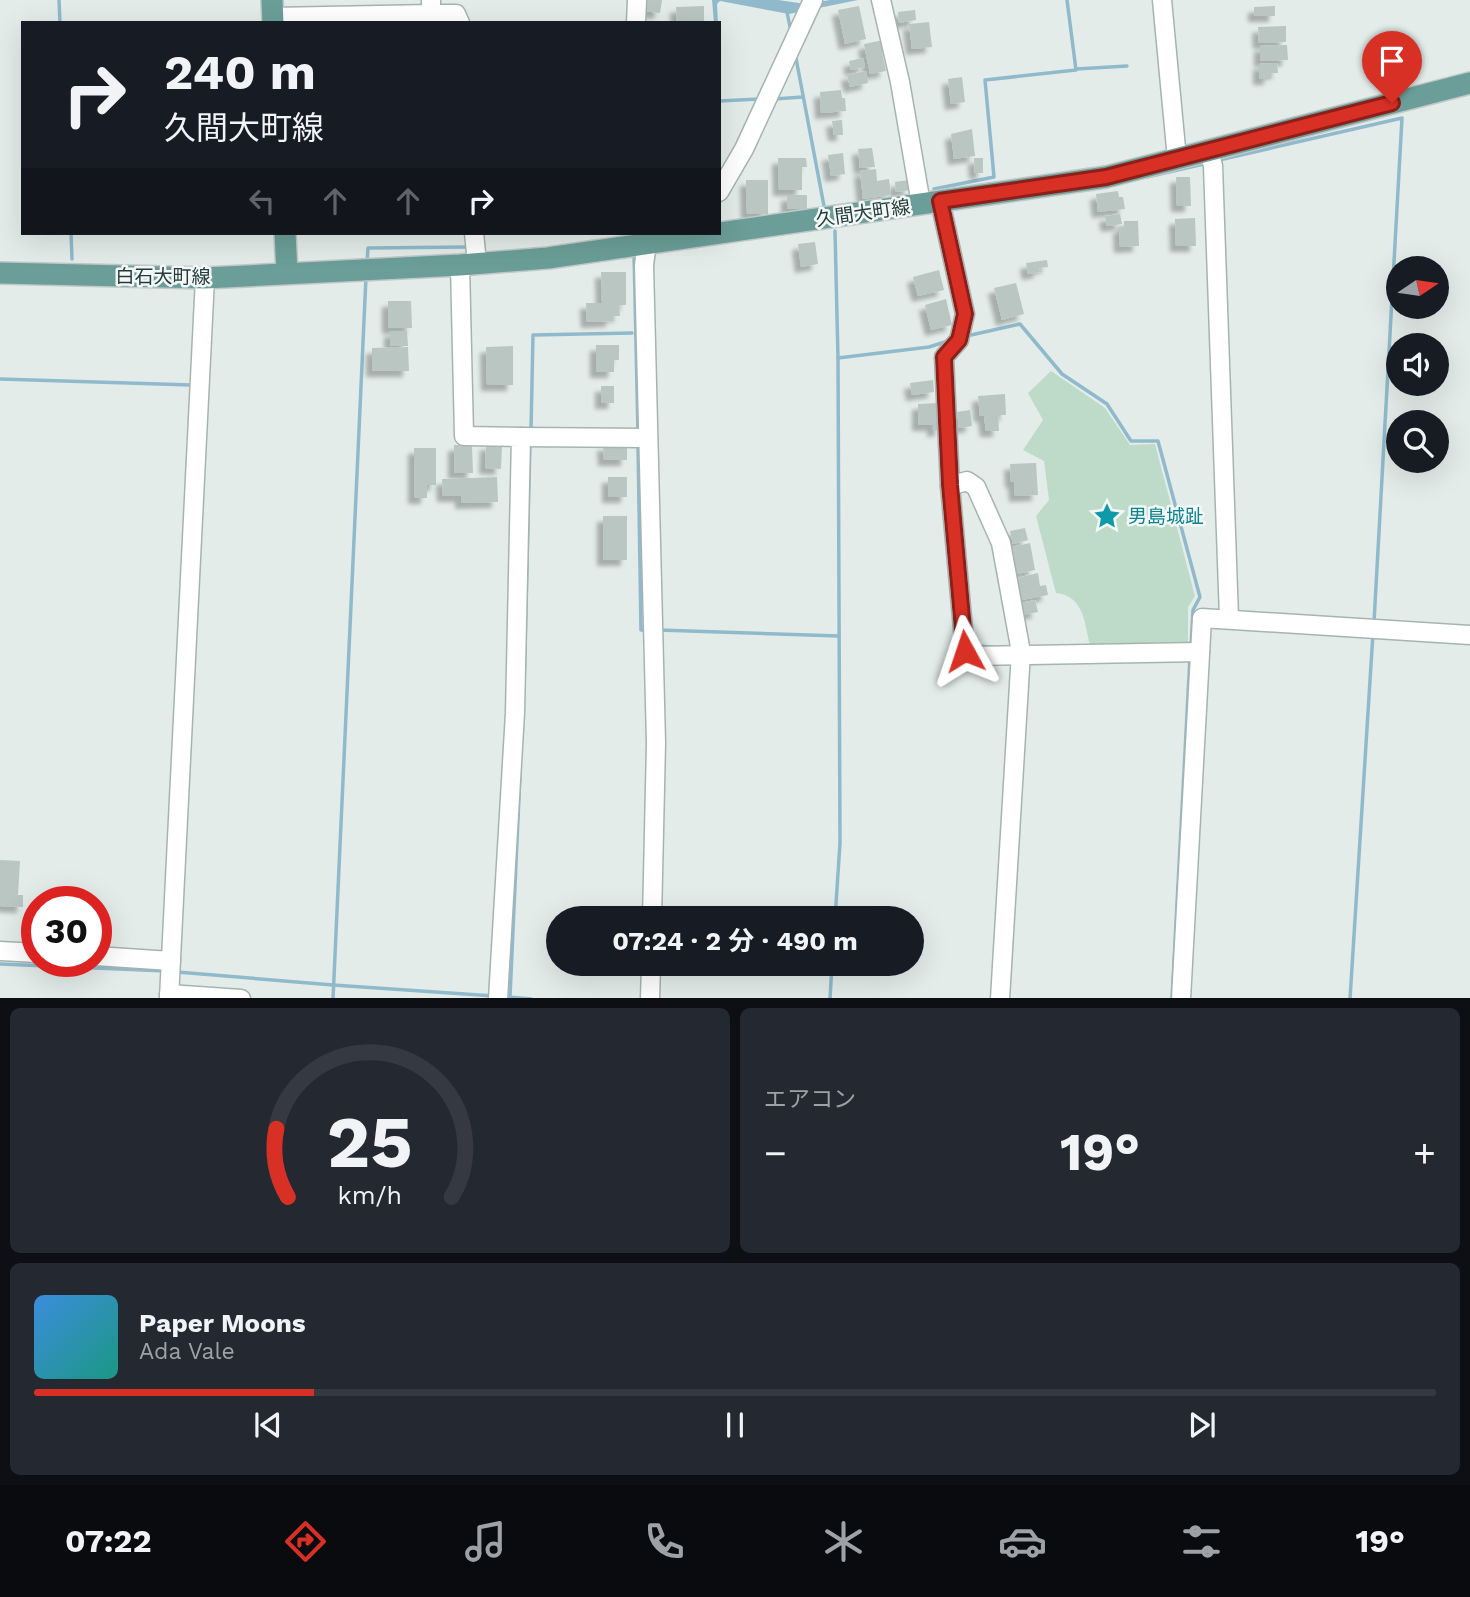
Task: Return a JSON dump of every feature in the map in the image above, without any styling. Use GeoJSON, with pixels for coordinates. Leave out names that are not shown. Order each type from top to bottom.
{"type":"FeatureCollection","features":[{"type":"Feature","properties":{"kind":"main road","name":"久間大町線"},"geometry":{"type":"LineString","coordinates":[[721,230],[1106,177],[1177,159],[1211,158],[1470,83]]}},
{"type":"Feature","properties":{"kind":"main road"},"geometry":{"type":"LineString","coordinates":[[285,235],[286,272]]}},
{"type":"Feature","properties":{"kind":"main road","name":"久間大町線"},"geometry":{"type":"LineString","coordinates":[[286,272],[548,258],[684,235]]}},
{"type":"Feature","properties":{"kind":"main road","name":"白石大町線"},"geometry":{"type":"LineString","coordinates":[[0,273],[205,278],[286,272]]}},
{"type":"Feature","properties":{"kind":"street"},"geometry":{"type":"LineString","coordinates":[[636,21],[637,0]]}},
{"type":"Feature","properties":{"kind":"street"},"geometry":{"type":"LineString","coordinates":[[881,0],[931,203],[965,314],[959,340],[944,357],[950,485],[965,651],[972,656],[1020,650],[1200,652]]}},
{"type":"Feature","properties":{"kind":"street"},"geometry":{"type":"LineString","coordinates":[[1162,0],[1177,159]]}},
{"type":"Feature","properties":{"kind":"street"},"geometry":{"type":"LineString","coordinates":[[721,189],[744,149],[812,4]]}},
{"type":"Feature","properties":{"kind":"street"},"geometry":{"type":"LineString","coordinates":[[273,13],[445,13]]}},
{"type":"Feature","properties":{"kind":"street"},"geometry":{"type":"LineString","coordinates":[[1211,158],[1229,618]]}},
{"type":"Feature","properties":{"kind":"street"},"geometry":{"type":"LineString","coordinates":[[474,235],[468,264],[464,436],[641,437]]}},
{"type":"Feature","properties":{"kind":"street"},"geometry":{"type":"LineString","coordinates":[[642,241],[644,265],[641,437],[653,630],[656,810],[652,906]]}},
{"type":"Feature","properties":{"kind":"street"},"geometry":{"type":"LineString","coordinates":[[170,979],[205,278]]}},
{"type":"Feature","properties":{"kind":"street"},"geometry":{"type":"LineString","coordinates":[[499,995],[527,437]]}},
{"type":"Feature","properties":{"kind":"street"},"geometry":{"type":"LineString","coordinates":[[950,485],[967,481],[976,487],[1001,543],[1020,650],[1000,998]]}},
{"type":"Feature","properties":{"kind":"street"},"geometry":{"type":"LineString","coordinates":[[1181,998],[1202,618],[1470,635]]}},
{"type":"Feature","properties":{"kind":"street"},"geometry":{"type":"LineString","coordinates":[[0,950],[21,952]]}},
{"type":"Feature","properties":{"kind":"street"},"geometry":{"type":"LineString","coordinates":[[112,961],[238,998]]}},
{"type":"Feature","properties":{"kind":"street"},"geometry":{"type":"LineString","coordinates":[[650,998],[651,976]]}},
{"type":"Feature","properties":{"kind":"green space"},"geometry":{"type":"Polygon","coordinates":[[[1051,371],[1105,408],[1130,445],[1155,444],[1195,596],[1188,607],[1188,642],[1090,645],[1081,611],[1072,599],[1056,593],[1036,516],[1049,500],[1044,461],[1023,450],[1043,420],[1028,393],[1051,371]]]}},
{"type":"Feature","properties":{"kind":"water"},"geometry":{"type":"Polygon","coordinates":[[[712,0],[778,0],[806,4],[830,0],[858,0],[789,14],[720,1],[717,4],[718,21],[714,21],[712,0]]]}},
{"type":"Feature","properties":{"kind":"building"},"geometry":{"type":"Polygon","coordinates":[[[645,0],[662,0],[660,13],[644,11],[645,0]]]}},
{"type":"Feature","properties":{"kind":"building"},"geometry":{"type":"Polygon","coordinates":[[[704,6],[704,21],[677,21],[676,7],[704,6]]]}},
{"type":"Feature","properties":{"kind":"building"},"geometry":{"type":"Polygon","coordinates":[[[859,6],[866,39],[845,44],[838,10],[859,6]]]}},
{"type":"Feature","properties":{"kind":"building"},"geometry":{"type":"Polygon","coordinates":[[[1275,6],[1275,16],[1254,16],[1254,7],[1275,6]]]}},
{"type":"Feature","properties":{"kind":"building"},"geometry":{"type":"Polygon","coordinates":[[[915,10],[916,20],[899,23],[898,12],[915,10]]]}},
{"type":"Feature","properties":{"kind":"building"},"geometry":{"type":"Polygon","coordinates":[[[929,22],[932,47],[912,49],[909,24],[929,22]]]}},
{"type":"Feature","properties":{"kind":"building"},"geometry":{"type":"Polygon","coordinates":[[[1286,26],[1286,42],[1259,43],[1258,27],[1286,26]]]}},
{"type":"Feature","properties":{"kind":"building"},"geometry":{"type":"Polygon","coordinates":[[[884,40],[886,51],[882,52],[886,71],[870,74],[864,44],[884,40]]]}},
{"type":"Feature","properties":{"kind":"building"},"geometry":{"type":"Polygon","coordinates":[[[1287,45],[1288,60],[1260,61],[1260,46],[1287,45]]]}},
{"type":"Feature","properties":{"kind":"building"},"geometry":{"type":"Polygon","coordinates":[[[863,58],[865,67],[851,70],[849,61],[863,58]]]}},
{"type":"Feature","properties":{"kind":"building"},"geometry":{"type":"Polygon","coordinates":[[[1277,63],[1278,73],[1270,73],[1270,79],[1259,79],[1259,64],[1277,63]]]}},
{"type":"Feature","properties":{"kind":"building"},"geometry":{"type":"Polygon","coordinates":[[[866,71],[868,83],[850,87],[847,75],[866,71]]]}},
{"type":"Feature","properties":{"kind":"building"},"geometry":{"type":"Polygon","coordinates":[[[962,77],[965,102],[951,104],[948,79],[962,77]]]}},
{"type":"Feature","properties":{"kind":"building"},"geometry":{"type":"Polygon","coordinates":[[[841,90],[846,111],[821,113],[820,92],[841,90]]]}},
{"type":"Feature","properties":{"kind":"building"},"geometry":{"type":"Polygon","coordinates":[[[842,120],[843,135],[834,135],[832,121],[842,120]]]}},
{"type":"Feature","properties":{"kind":"building"},"geometry":{"type":"Polygon","coordinates":[[[972,129],[975,156],[954,159],[951,134],[972,129]]]}},
{"type":"Feature","properties":{"kind":"building"},"geometry":{"type":"Polygon","coordinates":[[[872,148],[875,167],[860,168],[858,149],[872,148]]]}},
{"type":"Feature","properties":{"kind":"building"},"geometry":{"type":"Polygon","coordinates":[[[843,153],[845,174],[831,176],[828,155],[843,153]]]}},
{"type":"Feature","properties":{"kind":"building"},"geometry":{"type":"Polygon","coordinates":[[[778,158],[806,158],[807,167],[802,167],[802,190],[779,190],[778,158]]]}},
{"type":"Feature","properties":{"kind":"building"},"geometry":{"type":"Polygon","coordinates":[[[974,158],[983,158],[983,173],[975,173],[974,158]]]}},
{"type":"Feature","properties":{"kind":"building"},"geometry":{"type":"Polygon","coordinates":[[[876,169],[877,181],[889,179],[891,195],[863,199],[860,171],[876,169]]]}},
{"type":"Feature","properties":{"kind":"building"},"geometry":{"type":"Polygon","coordinates":[[[1176,177],[1190,177],[1191,206],[1177,206],[1176,177]]]}},
{"type":"Feature","properties":{"kind":"building"},"geometry":{"type":"Polygon","coordinates":[[[746,180],[768,180],[768,214],[747,214],[746,180]]]}},
{"type":"Feature","properties":{"kind":"building"},"geometry":{"type":"Polygon","coordinates":[[[909,180],[910,190],[896,192],[895,182],[909,180]]]}},
{"type":"Feature","properties":{"kind":"building"},"geometry":{"type":"Polygon","coordinates":[[[1118,191],[1119,197],[1123,197],[1125,209],[1098,212],[1096,194],[1118,191]]]}},
{"type":"Feature","properties":{"kind":"building"},"geometry":{"type":"Polygon","coordinates":[[[787,195],[807,195],[807,209],[787,209],[787,195]]]}},
{"type":"Feature","properties":{"kind":"building"},"geometry":{"type":"Polygon","coordinates":[[[1120,214],[1122,224],[1107,226],[1105,216],[1120,214]]]}},
{"type":"Feature","properties":{"kind":"building"},"geometry":{"type":"Polygon","coordinates":[[[1195,218],[1196,246],[1176,246],[1175,219],[1195,218]]]}},
{"type":"Feature","properties":{"kind":"building"},"geometry":{"type":"Polygon","coordinates":[[[1124,221],[1138,221],[1139,246],[1120,247],[1119,227],[1124,227],[1124,221]]]}},
{"type":"Feature","properties":{"kind":"building"},"geometry":{"type":"Polygon","coordinates":[[[815,242],[818,264],[801,267],[798,244],[815,242]]]}},
{"type":"Feature","properties":{"kind":"building"},"geometry":{"type":"Polygon","coordinates":[[[1047,260],[1048,267],[1028,274],[1026,263],[1047,260]]]}},
{"type":"Feature","properties":{"kind":"building"},"geometry":{"type":"Polygon","coordinates":[[[939,270],[944,290],[918,296],[913,277],[939,270]]]}},
{"type":"Feature","properties":{"kind":"building"},"geometry":{"type":"Polygon","coordinates":[[[601,272],[626,272],[626,305],[619,305],[620,316],[612,316],[612,321],[587,322],[586,303],[602,303],[601,272]]]}},
{"type":"Feature","properties":{"kind":"building"},"geometry":{"type":"Polygon","coordinates":[[[1016,283],[1024,314],[1002,320],[994,288],[1016,283]]]}},
{"type":"Feature","properties":{"kind":"building"},"geometry":{"type":"Polygon","coordinates":[[[946,299],[952,325],[931,330],[925,305],[946,299]]]}},
{"type":"Feature","properties":{"kind":"building"},"geometry":{"type":"Polygon","coordinates":[[[388,301],[411,301],[412,328],[388,328],[388,301]]]}},
{"type":"Feature","properties":{"kind":"building"},"geometry":{"type":"Polygon","coordinates":[[[390,331],[407,331],[408,346],[390,346],[390,331]]]}},
{"type":"Feature","properties":{"kind":"building"},"geometry":{"type":"Polygon","coordinates":[[[596,345],[619,345],[619,360],[614,360],[614,372],[596,372],[596,345]]]}},
{"type":"Feature","properties":{"kind":"building"},"geometry":{"type":"Polygon","coordinates":[[[513,346],[513,385],[487,385],[486,347],[513,346]]]}},
{"type":"Feature","properties":{"kind":"building"},"geometry":{"type":"Polygon","coordinates":[[[408,347],[409,371],[372,371],[372,348],[408,347]]]}},
{"type":"Feature","properties":{"kind":"building"},"geometry":{"type":"Polygon","coordinates":[[[933,380],[934,392],[912,395],[910,383],[933,380]]]}},
{"type":"Feature","properties":{"kind":"building"},"geometry":{"type":"Polygon","coordinates":[[[601,386],[614,386],[614,403],[601,403],[601,386]]]}},
{"type":"Feature","properties":{"kind":"building"},"geometry":{"type":"Polygon","coordinates":[[[1005,394],[1006,415],[998,415],[999,431],[986,431],[984,416],[980,416],[978,396],[1005,394]]]}},
{"type":"Feature","properties":{"kind":"building"},"geometry":{"type":"Polygon","coordinates":[[[940,403],[941,430],[933,431],[933,425],[918,425],[918,404],[940,403]]]}},
{"type":"Feature","properties":{"kind":"building"},"geometry":{"type":"Polygon","coordinates":[[[970,410],[972,426],[959,428],[957,412],[970,410]]]}},
{"type":"Feature","properties":{"kind":"building"},"geometry":{"type":"Polygon","coordinates":[[[486,444],[502,445],[501,469],[485,468],[486,444]]]}},
{"type":"Feature","properties":{"kind":"building"},"geometry":{"type":"Polygon","coordinates":[[[454,445],[472,445],[473,473],[454,473],[454,445]]]}},
{"type":"Feature","properties":{"kind":"building"},"geometry":{"type":"Polygon","coordinates":[[[603,445],[627,445],[627,460],[604,460],[603,445]]]}},
{"type":"Feature","properties":{"kind":"building"},"geometry":{"type":"Polygon","coordinates":[[[414,448],[436,448],[436,485],[427,485],[427,498],[414,498],[414,448]]]}},
{"type":"Feature","properties":{"kind":"building"},"geometry":{"type":"Polygon","coordinates":[[[1036,463],[1038,495],[1015,496],[1010,464],[1036,463]]]}},
{"type":"Feature","properties":{"kind":"building"},"geometry":{"type":"Polygon","coordinates":[[[497,477],[498,502],[461,503],[461,496],[443,496],[442,479],[497,477]]]}},
{"type":"Feature","properties":{"kind":"building"},"geometry":{"type":"Polygon","coordinates":[[[608,477],[627,477],[627,497],[608,497],[608,477]]]}},
{"type":"Feature","properties":{"kind":"building"},"geometry":{"type":"Polygon","coordinates":[[[603,516],[627,516],[627,560],[603,560],[603,516]]]}},
{"type":"Feature","properties":{"kind":"building"},"geometry":{"type":"Polygon","coordinates":[[[1025,528],[1028,540],[1013,544],[1010,531],[1025,528]]]}},
{"type":"Feature","properties":{"kind":"building"},"geometry":{"type":"Polygon","coordinates":[[[1030,543],[1035,570],[1017,574],[1011,547],[1030,543]]]}},
{"type":"Feature","properties":{"kind":"building"},"geometry":{"type":"Polygon","coordinates":[[[1038,573],[1040,586],[1046,585],[1048,595],[1022,600],[1017,578],[1038,573]]]}},
{"type":"Feature","properties":{"kind":"building"},"geometry":{"type":"Polygon","coordinates":[[[1035,600],[1038,612],[1017,616],[1015,604],[1035,600]]]}},
{"type":"Feature","properties":{"kind":"building"},"geometry":{"type":"Polygon","coordinates":[[[0,860],[20,861],[18,895],[21,895],[21,907],[0,906],[0,860]]]}},
{"type":"Feature","properties":{"kind":"waterway"},"geometry":{"type":"LineString","coordinates":[[59,0],[60,21]]}},
{"type":"Feature","properties":{"kind":"waterway"},"geometry":{"type":"LineString","coordinates":[[934,189],[994,177],[985,80],[1076,70],[1067,0]]}},
{"type":"Feature","properties":{"kind":"waterway"},"geometry":{"type":"LineString","coordinates":[[787,12],[791,32]]}},
{"type":"Feature","properties":{"kind":"waterway"},"geometry":{"type":"LineString","coordinates":[[795,53],[824,206]]}},
{"type":"Feature","properties":{"kind":"waterway"},"geometry":{"type":"LineString","coordinates":[[1076,69],[1127,66]]}},
{"type":"Feature","properties":{"kind":"waterway"},"geometry":{"type":"LineString","coordinates":[[774,99],[803,97]]}},
{"type":"Feature","properties":{"kind":"waterway"},"geometry":{"type":"LineString","coordinates":[[721,101],[759,99]]}},
{"type":"Feature","properties":{"kind":"waterway"},"geometry":{"type":"LineString","coordinates":[[1219,160],[1402,118],[1374,622]]}},
{"type":"Feature","properties":{"kind":"waterway"},"geometry":{"type":"LineString","coordinates":[[1147,177],[1208,163]]}},
{"type":"Feature","properties":{"kind":"waterway"},"geometry":{"type":"LineString","coordinates":[[835,231],[840,843],[836,906]]}},
{"type":"Feature","properties":{"kind":"waterway"},"geometry":{"type":"LineString","coordinates":[[71,235],[72,259]]}},
{"type":"Feature","properties":{"kind":"waterway"},"geometry":{"type":"LineString","coordinates":[[367,262],[368,248],[468,247]]}},
{"type":"Feature","properties":{"kind":"waterway"},"geometry":{"type":"LineString","coordinates":[[634,252],[638,434]]}},
{"type":"Feature","properties":{"kind":"waterway"},"geometry":{"type":"LineString","coordinates":[[333,998],[366,277]]}},
{"type":"Feature","properties":{"kind":"waterway"},"geometry":{"type":"LineString","coordinates":[[971,335],[1020,324],[1062,374],[1107,404],[1131,441],[1158,441],[1200,597],[1193,610],[1191,646]]}},
{"type":"Feature","properties":{"kind":"waterway"},"geometry":{"type":"LineString","coordinates":[[531,430],[533,335],[632,333]]}},
{"type":"Feature","properties":{"kind":"waterway"},"geometry":{"type":"LineString","coordinates":[[838,358],[929,347],[948,341]]}},
{"type":"Feature","properties":{"kind":"waterway"},"geometry":{"type":"LineString","coordinates":[[0,379],[191,385]]}},
{"type":"Feature","properties":{"kind":"waterway"},"geometry":{"type":"LineString","coordinates":[[524,686],[530,441]]}},
{"type":"Feature","properties":{"kind":"waterway"},"geometry":{"type":"LineString","coordinates":[[638,445],[641,630],[648,630]]}},
{"type":"Feature","properties":{"kind":"waterway"},"geometry":{"type":"LineString","coordinates":[[659,630],[839,636]]}},
{"type":"Feature","properties":{"kind":"waterway"},"geometry":{"type":"LineString","coordinates":[[1350,998],[1373,633]]}},
{"type":"Feature","properties":{"kind":"waterway"},"geometry":{"type":"LineString","coordinates":[[974,646],[993,647]]}},
{"type":"Feature","properties":{"kind":"waterway"},"geometry":{"type":"LineString","coordinates":[[1172,998],[1190,657]]}},
{"type":"Feature","properties":{"kind":"waterway"},"geometry":{"type":"LineString","coordinates":[[510,997],[520,774]]}},
{"type":"Feature","properties":{"kind":"waterway"},"geometry":{"type":"LineString","coordinates":[[0,964],[166,971]]}},
{"type":"Feature","properties":{"kind":"waterway"},"geometry":{"type":"LineString","coordinates":[[177,972],[494,996]]}},
{"type":"Feature","properties":{"kind":"waterway"},"geometry":{"type":"LineString","coordinates":[[830,998],[831,976]]}},
{"type":"Feature","properties":{"kind":"waterway"},"geometry":{"type":"LineString","coordinates":[[508,997],[520,998]]}},
{"type":"Feature","properties":{"kind":"place","name":"男島城趾"},"geometry":{"type":"Point","coordinates":[1107,516]}},
{"type":"Feature","properties":{"kind":"route"},"geometry":{"type":"LineString","coordinates":[[965,651],[950,485],[944,357],[959,340],[965,314],[940,201],[1106,177],[1392,103]]}}]}
